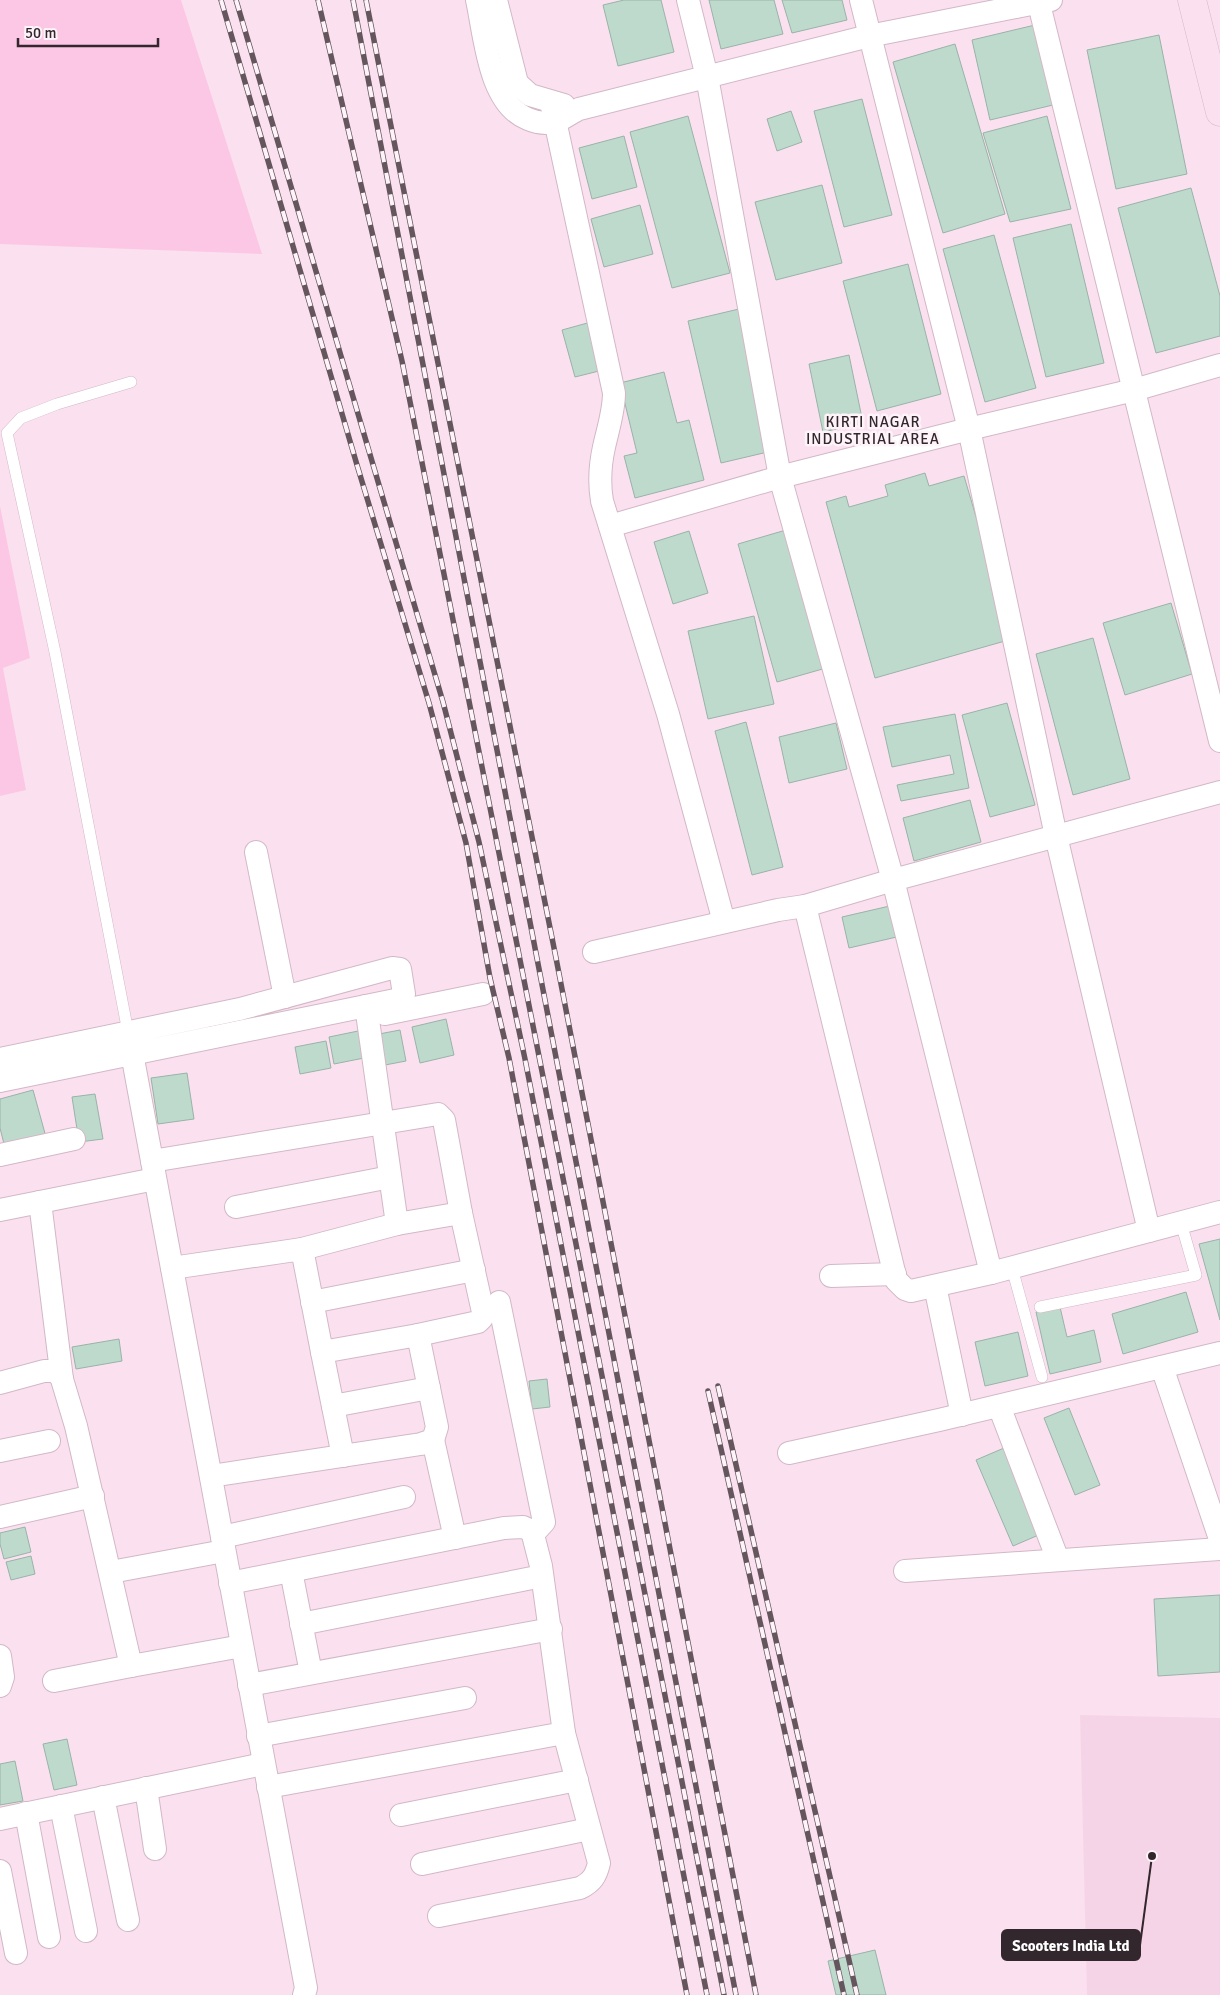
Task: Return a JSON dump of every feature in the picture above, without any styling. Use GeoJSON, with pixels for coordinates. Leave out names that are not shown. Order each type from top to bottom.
{"type":"FeatureCollection","features":[{"type":"Feature","properties":{"kind":"main road"},"geometry":{"type":"LineString","coordinates":[[1192,0],[1220,112]]}},
{"type":"Feature","properties":{"kind":"street"},"geometry":{"type":"LineString","coordinates":[[477,0],[494,78],[501,96],[514,112],[540,124],[553,112],[579,109],[869,36],[1042,1],[1134,390],[1220,741]]}},
{"type":"Feature","properties":{"kind":"street"},"geometry":{"type":"LineString","coordinates":[[496,0],[517,83],[553,112],[614,393],[613,410],[603,449],[600,473],[602,501],[668,714],[724,922]]}},
{"type":"Feature","properties":{"kind":"street"},"geometry":{"type":"LineString","coordinates":[[688,0],[707,77],[780,477],[1002,1270]]}},
{"type":"Feature","properties":{"kind":"street"},"geometry":{"type":"LineString","coordinates":[[861,0],[969,429],[1056,836],[1149,1231]]}},
{"type":"Feature","properties":{"kind":"street"},"geometry":{"type":"LineString","coordinates":[[610,526],[780,477],[969,429],[1134,390],[1220,365]]}},
{"type":"Feature","properties":{"kind":"street"},"geometry":{"type":"LineString","coordinates":[[594,952],[778,910],[805,906],[893,880],[1220,792]]}},
{"type":"Feature","properties":{"kind":"street"},"geometry":{"type":"LineString","coordinates":[[256,852],[285,997]]}},
{"type":"Feature","properties":{"kind":"street"},"geometry":{"type":"LineString","coordinates":[[805,906],[895,1274],[900,1285],[905,1289],[911,1291],[1002,1270],[1220,1212]]}},
{"type":"Feature","properties":{"kind":"street"},"geometry":{"type":"LineString","coordinates":[[0,1058],[240,1009],[392,968],[400,969],[403,997],[367,1012]]}},
{"type":"Feature","properties":{"kind":"street"},"geometry":{"type":"LineString","coordinates":[[0,1081],[132,1054],[367,1012],[484,994]]}},
{"type":"Feature","properties":{"kind":"street"},"geometry":{"type":"LineString","coordinates":[[367,1012],[397,1224]]}},
{"type":"Feature","properties":{"kind":"street"},"geometry":{"type":"LineString","coordinates":[[128,1032],[306,1988],[304,1995]]}},
{"type":"Feature","properties":{"kind":"street"},"geometry":{"type":"LineString","coordinates":[[0,1210],[40,1202],[153,1170],[382,1123],[438,1114],[444,1120],[461,1213],[483,1312],[482,1318],[478,1322],[465,1326],[322,1352]]}},
{"type":"Feature","properties":{"kind":"street"},"geometry":{"type":"LineString","coordinates":[[0,1155],[74,1139]]}},
{"type":"Feature","properties":{"kind":"street"},"geometry":{"type":"LineString","coordinates":[[236,1207],[390,1177]]}},
{"type":"Feature","properties":{"kind":"street"},"geometry":{"type":"LineString","coordinates":[[40,1202],[62,1380]]}},
{"type":"Feature","properties":{"kind":"street"},"geometry":{"type":"LineString","coordinates":[[172,1268],[302,1249],[397,1224],[461,1213]]}},
{"type":"Feature","properties":{"kind":"street"},"geometry":{"type":"LineString","coordinates":[[302,1249],[343,1456]]}},
{"type":"Feature","properties":{"kind":"street"},"geometry":{"type":"LineString","coordinates":[[312,1302],[474,1270]]}},
{"type":"Feature","properties":{"kind":"street"},"geometry":{"type":"LineString","coordinates":[[831,1276],[895,1274]]}},
{"type":"Feature","properties":{"kind":"street"},"geometry":{"type":"LineString","coordinates":[[935,1286],[962,1415]]}},
{"type":"Feature","properties":{"kind":"street"},"geometry":{"type":"LineString","coordinates":[[499,1302],[544,1522],[533,1534]]}},
{"type":"Feature","properties":{"kind":"street"},"geometry":{"type":"LineString","coordinates":[[418,1335],[437,1427],[433,1440],[455,1538]]}},
{"type":"Feature","properties":{"kind":"street"},"geometry":{"type":"LineString","coordinates":[[790,1453],[962,1415],[1220,1353]]}},
{"type":"Feature","properties":{"kind":"street"},"geometry":{"type":"LineString","coordinates":[[1162,1367],[1220,1539]]}},
{"type":"Feature","properties":{"kind":"street"},"geometry":{"type":"LineString","coordinates":[[0,1383],[54,1370],[58,1372],[62,1380],[76,1426],[93,1496],[131,1666]]}},
{"type":"Feature","properties":{"kind":"street"},"geometry":{"type":"LineString","coordinates":[[333,1406],[429,1388]]}},
{"type":"Feature","properties":{"kind":"street"},"geometry":{"type":"LineString","coordinates":[[999,1406],[1058,1560]]}},
{"type":"Feature","properties":{"kind":"street"},"geometry":{"type":"LineString","coordinates":[[210,1476],[421,1444],[433,1440]]}},
{"type":"Feature","properties":{"kind":"street"},"geometry":{"type":"LineString","coordinates":[[0,1451],[49,1441]]}},
{"type":"Feature","properties":{"kind":"street"},"geometry":{"type":"LineString","coordinates":[[0,1517],[93,1496]]}},
{"type":"Feature","properties":{"kind":"street"},"geometry":{"type":"LineString","coordinates":[[110,1572],[404,1497]]}},
{"type":"Feature","properties":{"kind":"street"},"geometry":{"type":"LineString","coordinates":[[230,1583],[455,1538],[514,1528],[532,1531],[551,1630],[564,1733],[599,1863],[596,1874],[590,1883],[580,1888],[439,1916]]}},
{"type":"Feature","properties":{"kind":"street"},"geometry":{"type":"LineString","coordinates":[[905,1571],[1220,1549]]}},
{"type":"Feature","properties":{"kind":"street"},"geometry":{"type":"LineString","coordinates":[[291,1571],[311,1673]]}},
{"type":"Feature","properties":{"kind":"street"},"geometry":{"type":"LineString","coordinates":[[302,1624],[542,1576]]}},
{"type":"Feature","properties":{"kind":"street"},"geometry":{"type":"LineString","coordinates":[[249,1685],[551,1630]]}},
{"type":"Feature","properties":{"kind":"street"},"geometry":{"type":"LineString","coordinates":[[54,1681],[242,1646]]}},
{"type":"Feature","properties":{"kind":"street"},"geometry":{"type":"LineString","coordinates":[[0,1656],[3,1677],[0,1686]]}},
{"type":"Feature","properties":{"kind":"street"},"geometry":{"type":"LineString","coordinates":[[258,1736],[465,1698]]}},
{"type":"Feature","properties":{"kind":"street"},"geometry":{"type":"LineString","coordinates":[[268,1787],[564,1733]]}},
{"type":"Feature","properties":{"kind":"street"},"geometry":{"type":"LineString","coordinates":[[0,1819],[263,1764]]}},
{"type":"Feature","properties":{"kind":"street"},"geometry":{"type":"LineString","coordinates":[[401,1815],[577,1780]]}},
{"type":"Feature","properties":{"kind":"street"},"geometry":{"type":"LineString","coordinates":[[146,1788],[155,1849]]}},
{"type":"Feature","properties":{"kind":"street"},"geometry":{"type":"LineString","coordinates":[[103,1797],[128,1920]]}},
{"type":"Feature","properties":{"kind":"street"},"geometry":{"type":"LineString","coordinates":[[61,1806],[86,1931]]}},
{"type":"Feature","properties":{"kind":"street"},"geometry":{"type":"LineString","coordinates":[[26,1813],[49,1937]]}},
{"type":"Feature","properties":{"kind":"street"},"geometry":{"type":"LineString","coordinates":[[422,1864],[590,1828]]}},
{"type":"Feature","properties":{"kind":"street"},"geometry":{"type":"LineString","coordinates":[[0,1871],[16,1953]]}},
{"type":"Feature","properties":{"kind":"lane"},"geometry":{"type":"LineString","coordinates":[[128,1032],[55,652],[7,433],[21,418],[57,404],[131,382]]}},
{"type":"Feature","properties":{"kind":"lane"},"geometry":{"type":"LineString","coordinates":[[1040,1307],[1196,1275],[1181,1223]]}},
{"type":"Feature","properties":{"kind":"lane"},"geometry":{"type":"LineString","coordinates":[[1002,1270],[1042,1377]]}},
{"type":"Feature","properties":{"kind":"shaded area"},"geometry":{"type":"Polygon","coordinates":[[[0,0],[181,0],[262,254],[0,244],[0,0]]]}},
{"type":"Feature","properties":{"kind":"shaded area"},"geometry":{"type":"Polygon","coordinates":[[[0,506],[30,658],[3,668],[26,790],[0,796],[0,506]]]}},
{"type":"Feature","properties":{"kind":"shaded area"},"geometry":{"type":"Polygon","coordinates":[[[1080,1715],[1220,1718],[1220,1995],[1087,1995],[1080,1715]]]}},
{"type":"Feature","properties":{"kind":"building"},"geometry":{"type":"Polygon","coordinates":[[[624,0],[661,0],[674,52],[618,66],[603,5],[624,0]]]}},
{"type":"Feature","properties":{"kind":"building"},"geometry":{"type":"Polygon","coordinates":[[[709,0],[774,0],[783,34],[721,49],[709,0]]]}},
{"type":"Feature","properties":{"kind":"building"},"geometry":{"type":"Polygon","coordinates":[[[782,0],[842,0],[847,20],[792,33],[782,0]]]}},
{"type":"Feature","properties":{"kind":"building"},"geometry":{"type":"Polygon","coordinates":[[[1035,25],[1053,105],[990,120],[972,40],[1035,25]]]}},
{"type":"Feature","properties":{"kind":"building"},"geometry":{"type":"Polygon","coordinates":[[[1159,35],[1187,174],[1116,189],[1087,50],[1159,35]]]}},
{"type":"Feature","properties":{"kind":"building"},"geometry":{"type":"Polygon","coordinates":[[[955,44],[1005,214],[943,233],[893,62],[955,44]]]}},
{"type":"Feature","properties":{"kind":"building"},"geometry":{"type":"Polygon","coordinates":[[[862,99],[892,215],[844,227],[814,111],[862,99]]]}},
{"type":"Feature","properties":{"kind":"building"},"geometry":{"type":"Polygon","coordinates":[[[791,111],[802,142],[777,151],[767,119],[791,111]]]}},
{"type":"Feature","properties":{"kind":"building"},"geometry":{"type":"Polygon","coordinates":[[[688,116],[730,273],[672,288],[630,132],[688,116]]]}},
{"type":"Feature","properties":{"kind":"building"},"geometry":{"type":"Polygon","coordinates":[[[1047,116],[1071,209],[1010,222],[983,133],[1047,116]]]}},
{"type":"Feature","properties":{"kind":"building"},"geometry":{"type":"Polygon","coordinates":[[[624,136],[637,187],[592,199],[579,148],[624,136]]]}},
{"type":"Feature","properties":{"kind":"building"},"geometry":{"type":"Polygon","coordinates":[[[822,185],[842,263],[776,280],[755,202],[822,185]]]}},
{"type":"Feature","properties":{"kind":"building"},"geometry":{"type":"Polygon","coordinates":[[[1191,188],[1220,296],[1220,336],[1156,353],[1118,208],[1191,188]]]}},
{"type":"Feature","properties":{"kind":"building"},"geometry":{"type":"Polygon","coordinates":[[[640,205],[653,254],[604,267],[591,219],[640,205]]]}},
{"type":"Feature","properties":{"kind":"building"},"geometry":{"type":"Polygon","coordinates":[[[1071,224],[1104,363],[1046,377],[1013,238],[1071,224]]]}},
{"type":"Feature","properties":{"kind":"building"},"geometry":{"type":"Polygon","coordinates":[[[994,235],[1036,388],[985,402],[943,249],[994,235]]]}},
{"type":"Feature","properties":{"kind":"building"},"geometry":{"type":"Polygon","coordinates":[[[908,264],[941,394],[877,411],[843,281],[908,264]]]}},
{"type":"Feature","properties":{"kind":"building"},"geometry":{"type":"Polygon","coordinates":[[[739,309],[772,451],[721,463],[688,321],[739,309]]]}},
{"type":"Feature","properties":{"kind":"building"},"geometry":{"type":"Polygon","coordinates":[[[591,322],[603,370],[575,377],[562,330],[591,322]]]}},
{"type":"Feature","properties":{"kind":"building"},"geometry":{"type":"Polygon","coordinates":[[[849,355],[863,423],[823,432],[809,364],[849,355]]]}},
{"type":"Feature","properties":{"kind":"building"},"geometry":{"type":"Polygon","coordinates":[[[664,372],[677,423],[689,420],[704,480],[635,498],[624,456],[637,453],[620,383],[664,372]]]}},
{"type":"Feature","properties":{"kind":"building"},"geometry":{"type":"Polygon","coordinates":[[[925,473],[929,486],[964,476],[1012,639],[875,678],[826,502],[846,496],[849,507],[888,496],[885,485],[925,473]]]}},
{"type":"Feature","properties":{"kind":"building"},"geometry":{"type":"Polygon","coordinates":[[[786,530],[826,668],[777,682],[738,544],[786,530]]]}},
{"type":"Feature","properties":{"kind":"building"},"geometry":{"type":"Polygon","coordinates":[[[689,531],[708,593],[673,604],[654,542],[689,531]]]}},
{"type":"Feature","properties":{"kind":"building"},"geometry":{"type":"Polygon","coordinates":[[[1171,603],[1192,674],[1125,695],[1103,623],[1171,603]]]}},
{"type":"Feature","properties":{"kind":"building"},"geometry":{"type":"Polygon","coordinates":[[[754,616],[774,704],[708,719],[688,631],[754,616]]]}},
{"type":"Feature","properties":{"kind":"building"},"geometry":{"type":"Polygon","coordinates":[[[1093,638],[1130,779],[1073,795],[1036,654],[1093,638]]]}},
{"type":"Feature","properties":{"kind":"building"},"geometry":{"type":"Polygon","coordinates":[[[1007,703],[1035,805],[990,817],[962,715],[1007,703]]]}},
{"type":"Feature","properties":{"kind":"building"},"geometry":{"type":"Polygon","coordinates":[[[955,714],[969,788],[901,801],[897,785],[954,774],[950,755],[892,767],[883,727],[955,714]]]}},
{"type":"Feature","properties":{"kind":"building"},"geometry":{"type":"Polygon","coordinates":[[[746,722],[783,867],[752,875],[715,731],[746,722]]]}},
{"type":"Feature","properties":{"kind":"building"},"geometry":{"type":"Polygon","coordinates":[[[836,723],[847,769],[789,783],[779,737],[836,723]]]}},
{"type":"Feature","properties":{"kind":"building"},"geometry":{"type":"Polygon","coordinates":[[[970,800],[981,842],[914,861],[903,818],[970,800]]]}},
{"type":"Feature","properties":{"kind":"building"},"geometry":{"type":"Polygon","coordinates":[[[894,905],[901,936],[849,948],[842,917],[894,905]]]}},
{"type":"Feature","properties":{"kind":"building"},"geometry":{"type":"Polygon","coordinates":[[[446,1019],[454,1055],[420,1063],[412,1027],[446,1019]]]}},
{"type":"Feature","properties":{"kind":"building"},"geometry":{"type":"Polygon","coordinates":[[[363,1030],[369,1057],[334,1064],[329,1037],[363,1030]]]}},
{"type":"Feature","properties":{"kind":"building"},"geometry":{"type":"Polygon","coordinates":[[[400,1030],[406,1061],[385,1065],[379,1034],[400,1030]]]}},
{"type":"Feature","properties":{"kind":"building"},"geometry":{"type":"Polygon","coordinates":[[[326,1041],[331,1068],[300,1074],[295,1047],[326,1041]]]}},
{"type":"Feature","properties":{"kind":"building"},"geometry":{"type":"Polygon","coordinates":[[[187,1073],[194,1119],[158,1124],[151,1078],[187,1073]]]}},
{"type":"Feature","properties":{"kind":"building"},"geometry":{"type":"Polygon","coordinates":[[[33,1090],[46,1137],[5,1148],[0,1128],[0,1099],[33,1090]]]}},
{"type":"Feature","properties":{"kind":"building"},"geometry":{"type":"Polygon","coordinates":[[[95,1094],[103,1139],[79,1142],[72,1097],[95,1094]]]}},
{"type":"Feature","properties":{"kind":"building"},"geometry":{"type":"Polygon","coordinates":[[[1220,1239],[1220,1320],[1199,1244],[1220,1239]]]}},
{"type":"Feature","properties":{"kind":"building"},"geometry":{"type":"Polygon","coordinates":[[[1186,1292],[1198,1332],[1123,1354],[1112,1314],[1186,1292]]]}},
{"type":"Feature","properties":{"kind":"building"},"geometry":{"type":"Polygon","coordinates":[[[1060,1307],[1067,1337],[1094,1330],[1101,1362],[1050,1374],[1036,1312],[1060,1307]]]}},
{"type":"Feature","properties":{"kind":"building"},"geometry":{"type":"Polygon","coordinates":[[[1018,1332],[1028,1376],[985,1386],[975,1342],[1018,1332]]]}},
{"type":"Feature","properties":{"kind":"building"},"geometry":{"type":"Polygon","coordinates":[[[119,1339],[122,1361],[76,1369],[72,1347],[119,1339]]]}},
{"type":"Feature","properties":{"kind":"building"},"geometry":{"type":"Polygon","coordinates":[[[547,1379],[550,1407],[532,1409],[529,1381],[547,1379]]]}},
{"type":"Feature","properties":{"kind":"building"},"geometry":{"type":"Polygon","coordinates":[[[1069,1408],[1100,1485],[1075,1495],[1044,1418],[1069,1408]]]}},
{"type":"Feature","properties":{"kind":"building"},"geometry":{"type":"Polygon","coordinates":[[[1004,1448],[1041,1534],[1013,1546],[976,1460],[1004,1448]]]}},
{"type":"Feature","properties":{"kind":"building"},"geometry":{"type":"Polygon","coordinates":[[[25,1527],[31,1552],[4,1559],[0,1544],[0,1533],[25,1527]]]}},
{"type":"Feature","properties":{"kind":"building"},"geometry":{"type":"Polygon","coordinates":[[[31,1556],[35,1574],[11,1580],[6,1562],[31,1556]]]}},
{"type":"Feature","properties":{"kind":"building"},"geometry":{"type":"Polygon","coordinates":[[[1220,1595],[1220,1672],[1158,1676],[1154,1599],[1220,1595]]]}},
{"type":"Feature","properties":{"kind":"building"},"geometry":{"type":"Polygon","coordinates":[[[67,1739],[77,1785],[54,1790],[43,1744],[67,1739]]]}},
{"type":"Feature","properties":{"kind":"building"},"geometry":{"type":"Polygon","coordinates":[[[15,1761],[23,1801],[0,1805],[0,1764],[15,1761]]]}},
{"type":"Feature","properties":{"kind":"building"},"geometry":{"type":"Polygon","coordinates":[[[875,1950],[886,1995],[836,1995],[828,1961],[875,1950]]]}},
{"type":"Feature","properties":{"kind":"railway"},"geometry":{"type":"LineString","coordinates":[[221,0],[357,465],[429,703],[466,843],[490,978],[509,1058],[687,1995]]}},
{"type":"Feature","properties":{"kind":"railway"},"geometry":{"type":"LineString","coordinates":[[236,0],[443,702],[479,842],[525,1059],[707,1995]]}},
{"type":"Feature","properties":{"kind":"railway"},"geometry":{"type":"LineString","coordinates":[[318,0],[402,361],[724,1995]]}},
{"type":"Feature","properties":{"kind":"railway"},"geometry":{"type":"LineString","coordinates":[[353,0],[736,1995]]}},
{"type":"Feature","properties":{"kind":"railway"},"geometry":{"type":"LineString","coordinates":[[366,0],[556,958],[756,1995]]}},
{"type":"Feature","properties":{"kind":"railway"},"geometry":{"type":"LineString","coordinates":[[718,1386],[857,1995]]}},
{"type":"Feature","properties":{"kind":"railway"},"geometry":{"type":"LineString","coordinates":[[708,1391],[844,1995]]}},
{"type":"Feature","properties":{"kind":"place","name":"Scooters India Ltd"},"geometry":{"type":"Point","coordinates":[1152,1856]}},
{"type":"Feature","properties":{"kind":"district","name":"KIRTI NAGAR INDUSTRIAL AREA"},"geometry":{"type":"Point","coordinates":[873,430]}}]}
